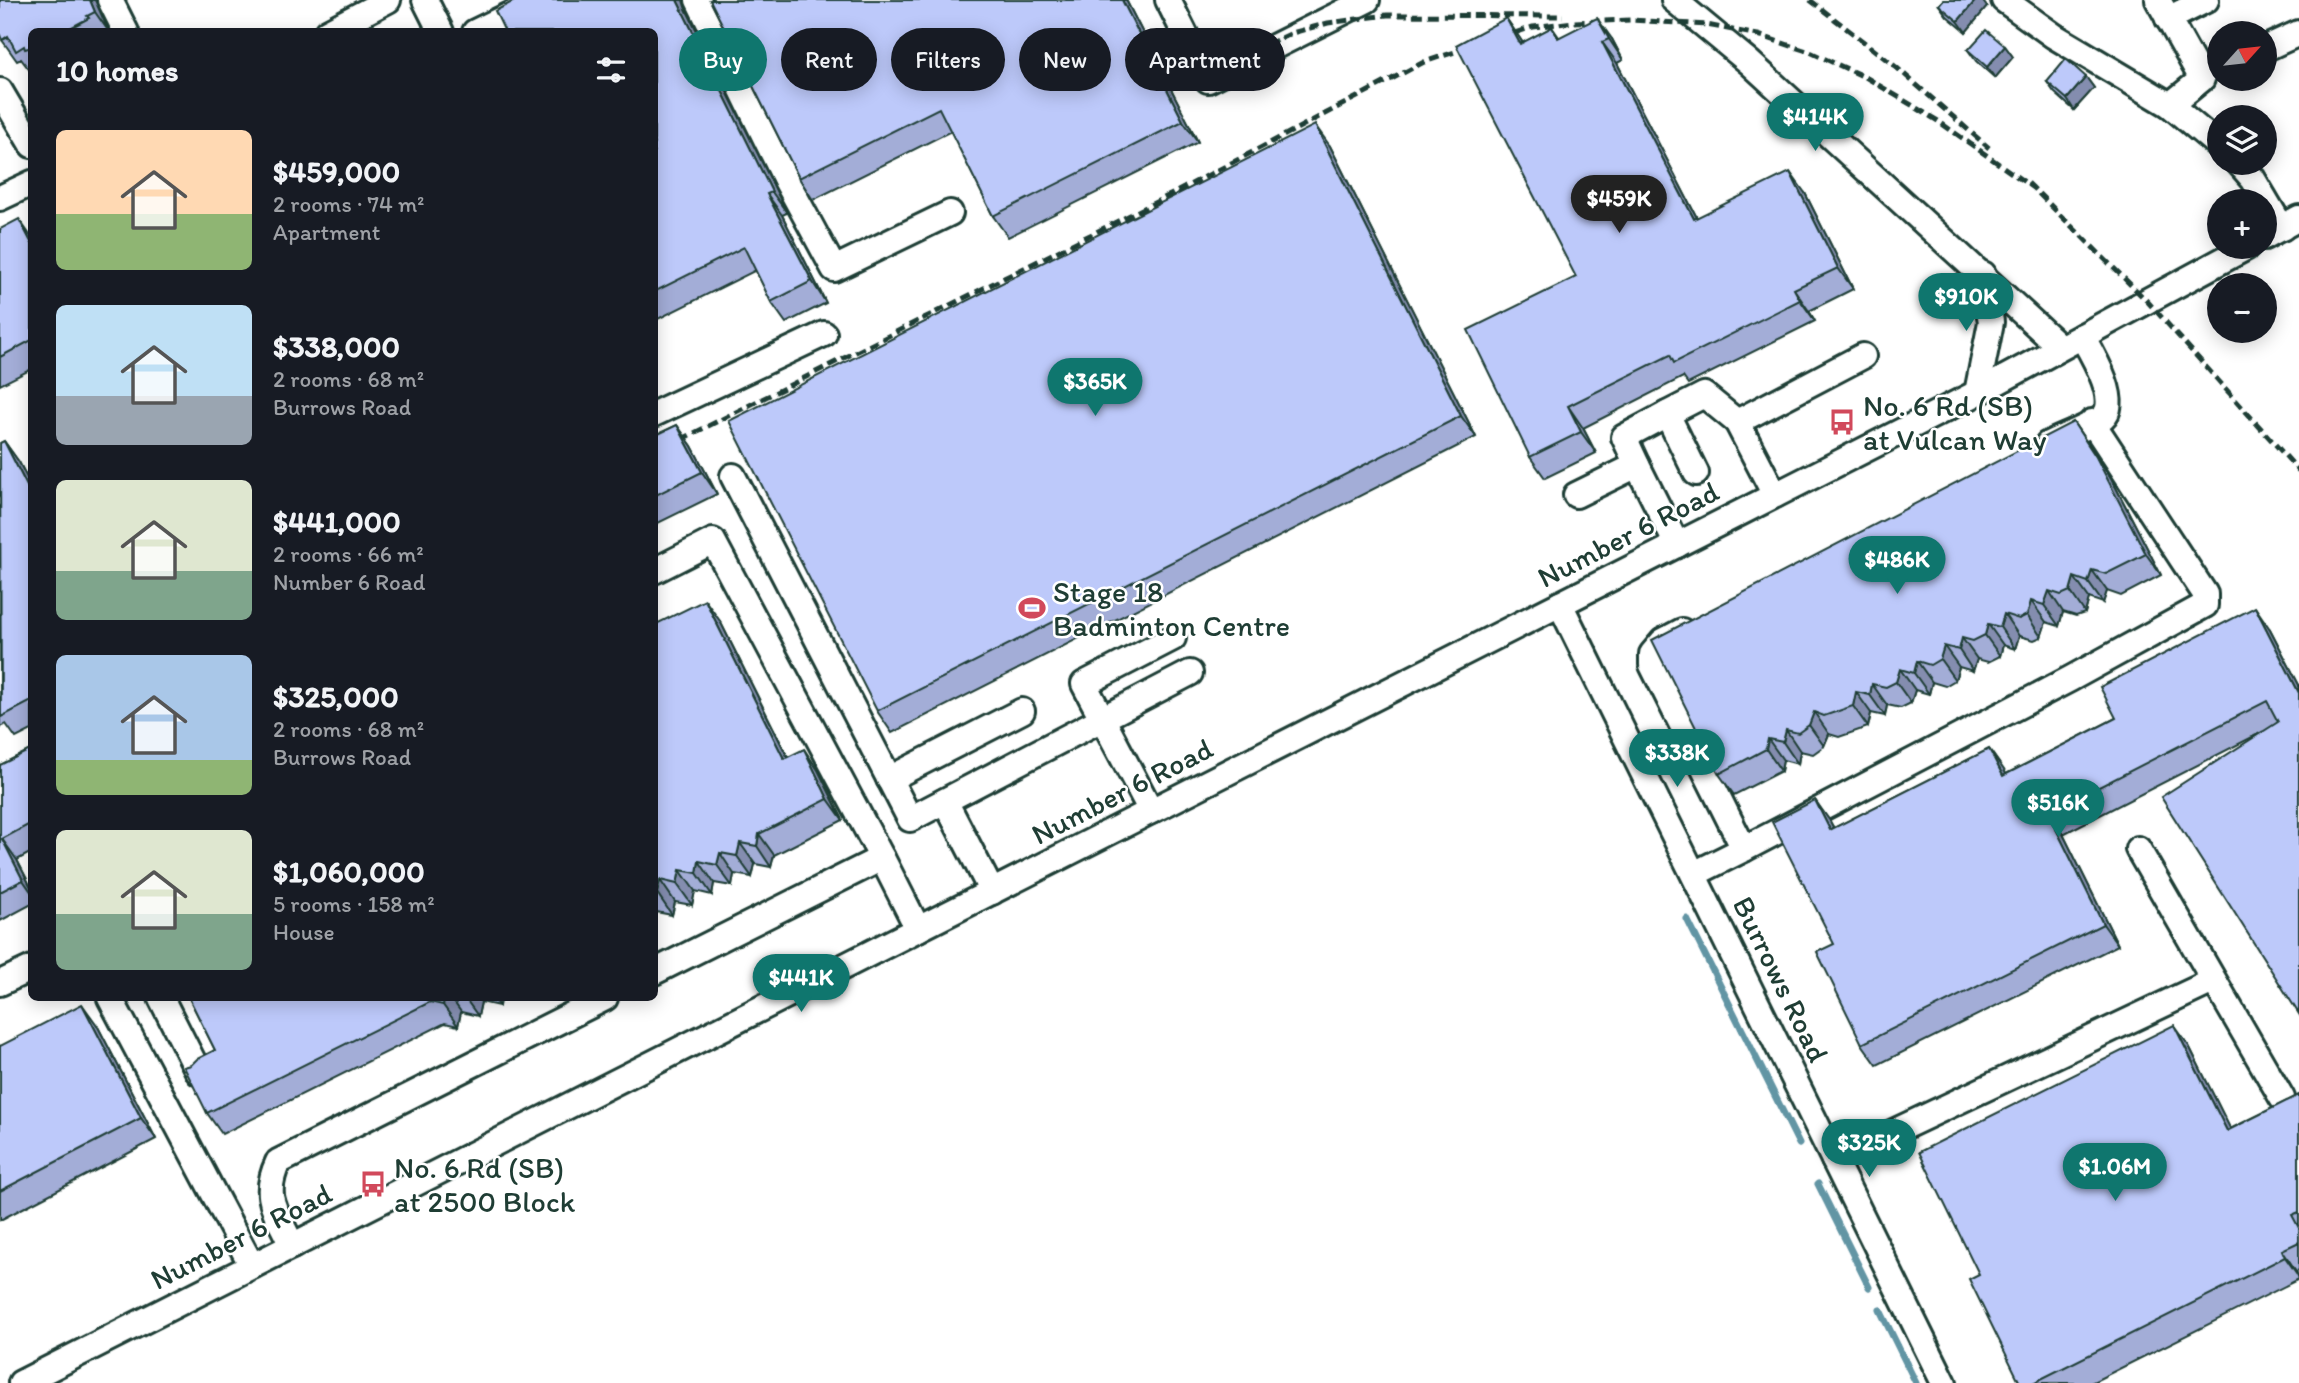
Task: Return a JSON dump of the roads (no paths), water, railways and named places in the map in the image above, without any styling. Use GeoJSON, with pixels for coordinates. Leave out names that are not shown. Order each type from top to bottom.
{"type":"FeatureCollection","features":[{"type":"Feature","properties":{"kind":"street"},"geometry":{"type":"LineString","coordinates":[[110,0],[124,28]]}},
{"type":"Feature","properties":{"kind":"street"},"geometry":{"type":"LineString","coordinates":[[335,28],[388,0]]}},
{"type":"Feature","properties":{"kind":"street"},"geometry":{"type":"LineString","coordinates":[[425,0],[439,28]]}},
{"type":"Feature","properties":{"kind":"street"},"geometry":{"type":"LineString","coordinates":[[483,28],[541,0]]}},
{"type":"Feature","properties":{"kind":"street"},"geometry":{"type":"LineString","coordinates":[[698,0],[786,180],[834,269],[950,213]]}},
{"type":"Feature","properties":{"kind":"street"},"geometry":{"type":"LineString","coordinates":[[1168,0],[1208,80],[1367,0]]}},
{"type":"Feature","properties":{"kind":"street"},"geometry":{"type":"LineString","coordinates":[[1674,0],[1749,62],[2060,347]]}},
{"type":"Feature","properties":{"kind":"street"},"geometry":{"type":"LineString","coordinates":[[2004,0],[2054,36],[2170,105],[2207,136]]}},
{"type":"Feature","properties":{"kind":"street"},"geometry":{"type":"LineString","coordinates":[[2206,0],[2163,10],[2207,71]]}},
{"type":"Feature","properties":{"kind":"street"},"geometry":{"type":"LineString","coordinates":[[2277,43],[2299,33]]}},
{"type":"Feature","properties":{"kind":"street"},"geometry":{"type":"LineString","coordinates":[[2170,105],[2207,77]]}},
{"type":"Feature","properties":{"kind":"street"},"geometry":{"type":"LineString","coordinates":[[0,90],[28,138]]}},
{"type":"Feature","properties":{"kind":"street"},"geometry":{"type":"LineString","coordinates":[[2250,175],[2282,227]]}},
{"type":"Feature","properties":{"kind":"street"},"geometry":{"type":"LineString","coordinates":[[0,198],[28,185]]}},
{"type":"Feature","properties":{"kind":"street","name":"Number 6 Road"},"geometry":{"type":"LineString","coordinates":[[21,1383],[1977,393],[2225,259]]}},
{"type":"Feature","properties":{"kind":"street"},"geometry":{"type":"LineString","coordinates":[[1977,393],[1991,323],[1983,274]]}},
{"type":"Feature","properties":{"kind":"street"},"geometry":{"type":"LineString","coordinates":[[658,412],[824,334]]}},
{"type":"Feature","properties":{"kind":"street"},"geometry":{"type":"LineString","coordinates":[[2030,453],[2104,416],[2109,405],[2105,382],[2082,336]]}},
{"type":"Feature","properties":{"kind":"street"},"geometry":{"type":"LineString","coordinates":[[1737,422],[1864,356]]}},
{"type":"Feature","properties":{"kind":"street"},"geometry":{"type":"LineString","coordinates":[[1677,545],[1624,437],[1704,395],[1737,422],[1775,495]]}},
{"type":"Feature","properties":{"kind":"street"},"geometry":{"type":"LineString","coordinates":[[1667,414],[1696,473]]}},
{"type":"Feature","properties":{"kind":"street"},"geometry":{"type":"LineString","coordinates":[[1694,874],[2070,679],[2205,605],[2205,594],[2092,422]]}},
{"type":"Feature","properties":{"kind":"street"},"geometry":{"type":"LineString","coordinates":[[1576,495],[1637,465]]}},
{"type":"Feature","properties":{"kind":"street"},"geometry":{"type":"LineString","coordinates":[[733,476],[910,819],[1190,673]]}},
{"type":"Feature","properties":{"kind":"street"},"geometry":{"type":"LineString","coordinates":[[658,569],[713,541],[918,929]]}},
{"type":"Feature","properties":{"kind":"street","name":"Burrows Road"},"geometry":{"type":"LineString","coordinates":[[1560,604],[1944,1383]]}},
{"type":"Feature","properties":{"kind":"street"},"geometry":{"type":"LineString","coordinates":[[1698,622],[1663,641],[1652,654],[1652,665],[1744,849]]}},
{"type":"Feature","properties":{"kind":"street"},"geometry":{"type":"LineString","coordinates":[[1151,811],[1084,684],[1173,638]]}},
{"type":"Feature","properties":{"kind":"street"},"geometry":{"type":"LineString","coordinates":[[889,779],[1022,711]]}},
{"type":"Feature","properties":{"kind":"street"},"geometry":{"type":"LineString","coordinates":[[945,801],[992,892]]}},
{"type":"Feature","properties":{"kind":"street"},"geometry":{"type":"LineString","coordinates":[[2137,849],[2281,1098]]}},
{"type":"Feature","properties":{"kind":"street"},"geometry":{"type":"LineString","coordinates":[[658,970],[882,858]]}},
{"type":"Feature","properties":{"kind":"street"},"geometry":{"type":"LineString","coordinates":[[0,983],[28,970]]}},
{"type":"Feature","properties":{"kind":"street"},"geometry":{"type":"LineString","coordinates":[[1835,1160],[2213,981]]}},
{"type":"Feature","properties":{"kind":"street"},"geometry":{"type":"LineString","coordinates":[[112,1001],[252,1266]]}},
{"type":"Feature","properties":{"kind":"street"},"geometry":{"type":"LineString","coordinates":[[163,1001],[199,1073]]}},
{"type":"Feature","properties":{"kind":"street"},"geometry":{"type":"LineString","coordinates":[[292,1246],[271,1200],[269,1181],[278,1162],[599,1001]]}},
{"type":"Feature","properties":{"kind":"waterway"},"geometry":{"type":"LineString","coordinates":[[1687,919],[1799,1144]]}},
{"type":"Feature","properties":{"kind":"waterway"},"geometry":{"type":"LineString","coordinates":[[1818,1184],[1869,1287]]}},
{"type":"Feature","properties":{"kind":"waterway"},"geometry":{"type":"LineString","coordinates":[[1880,1310],[1916,1383]]}},
{"type":"Feature","properties":{"kind":"railway"},"geometry":{"type":"LineString","coordinates":[[1810,0],[1896,67],[1989,148]]}},
{"type":"Feature","properties":{"kind":"railway"},"geometry":{"type":"LineString","coordinates":[[1285,36],[1328,23],[1387,15],[1563,16]]}},
{"type":"Feature","properties":{"kind":"railway"},"geometry":{"type":"LineString","coordinates":[[658,451],[1178,191],[1424,62],[1533,27],[1573,22],[1632,20],[1707,25],[1758,35],[1810,52],[1867,78],[1938,121],[2033,188]]}},
{"type":"Feature","properties":{"kind":"railway"},"geometry":{"type":"LineString","coordinates":[[2028,183],[2148,302],[2299,471]]}},
{"type":"Feature","properties":{"kind":"place","name":"No. 6 Rd (SB) at Vulcan Way"},"geometry":{"type":"Point","coordinates":[1842,422]}},
{"type":"Feature","properties":{"kind":"place","name":"Stage 18 Badminton Centre"},"geometry":{"type":"Point","coordinates":[1032,608]}},
{"type":"Feature","properties":{"kind":"place","name":"No. 6 Rd (SB) at 2500 Block"},"geometry":{"type":"Point","coordinates":[373,1184]}}]}
